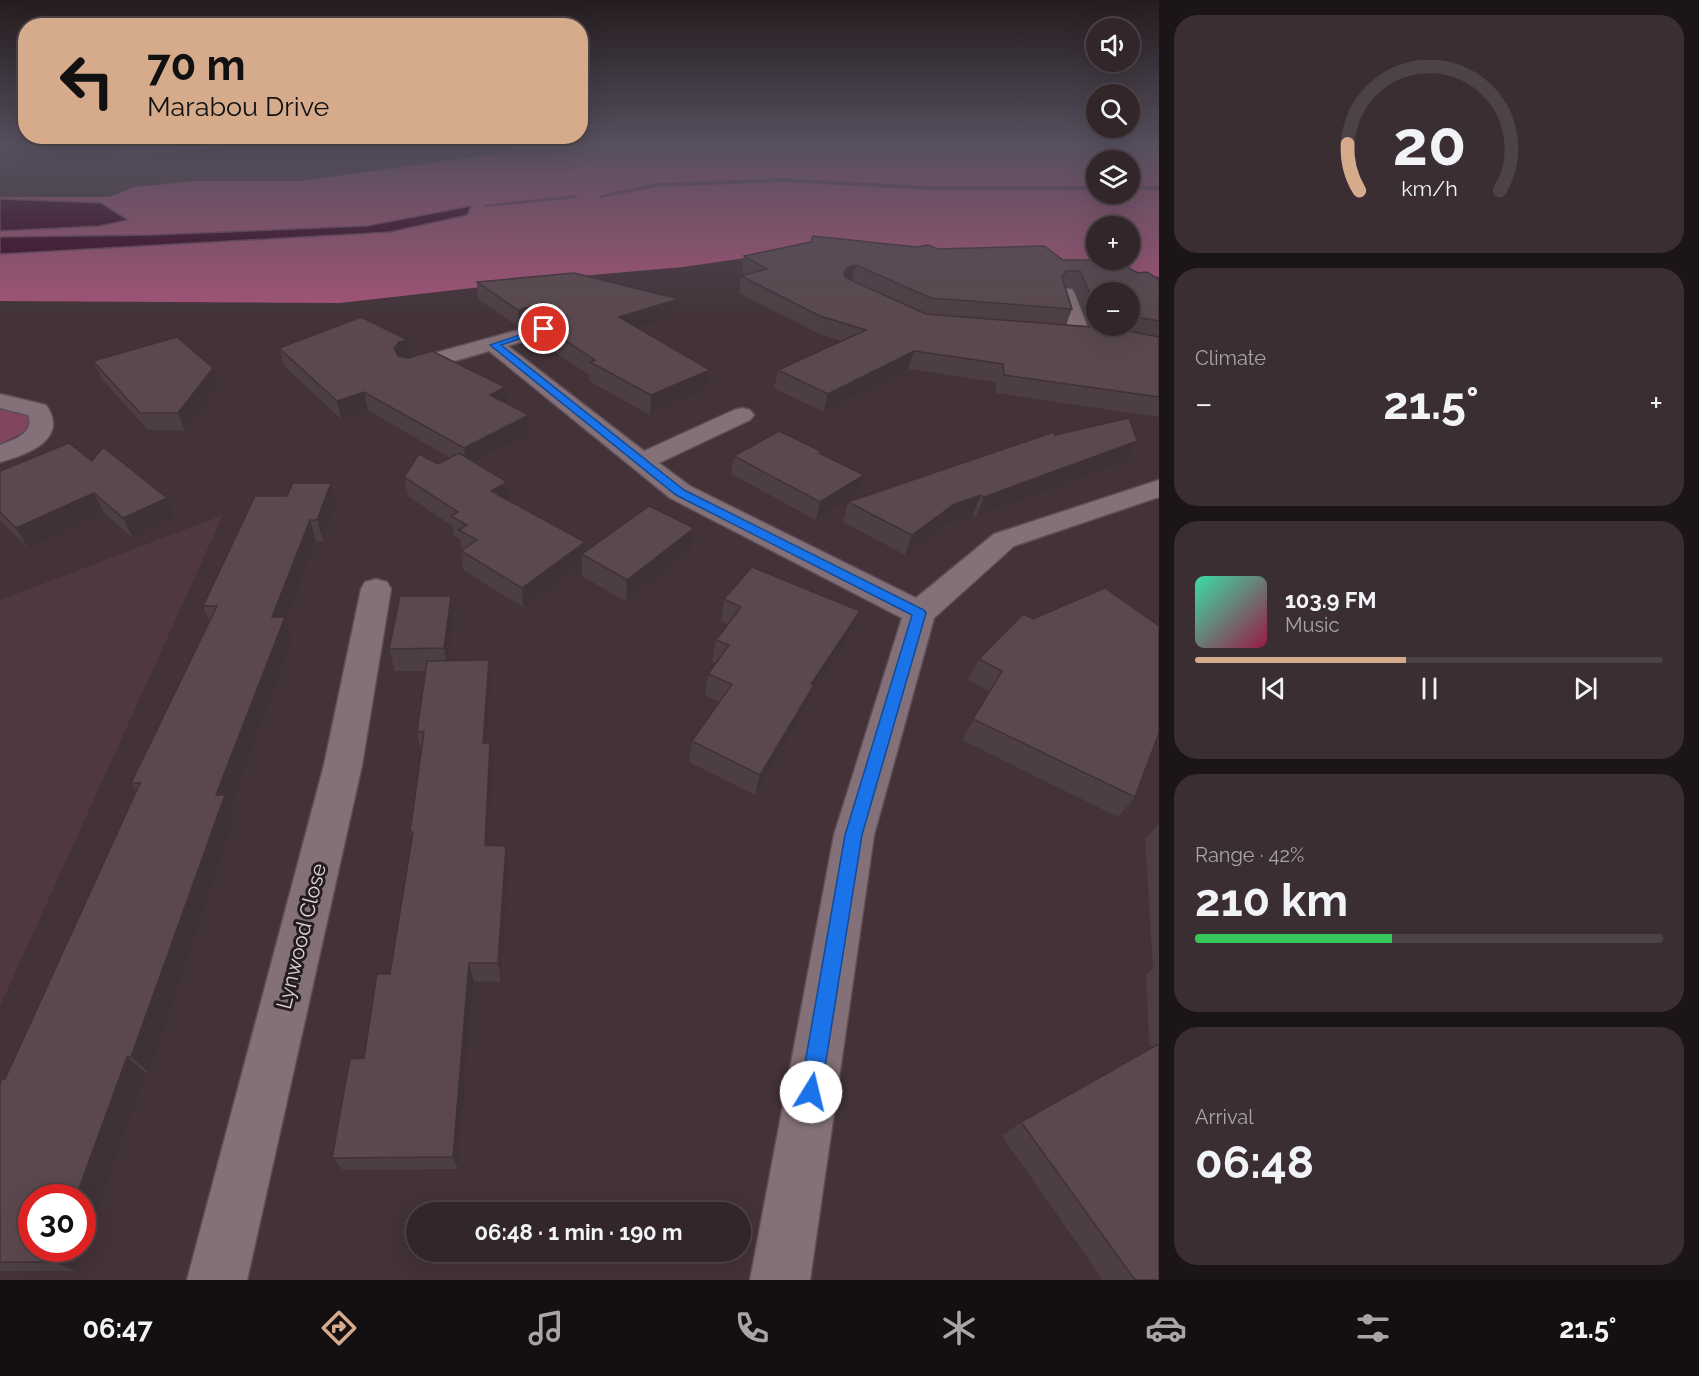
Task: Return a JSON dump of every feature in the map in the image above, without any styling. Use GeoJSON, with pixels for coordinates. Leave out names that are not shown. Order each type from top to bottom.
{"type":"FeatureCollection","features":[{"type":"Feature","properties":{"kind":"street"},"geometry":{"type":"LineString","coordinates":[[1060,334],[1090,336],[1066,294]]}},
{"type":"Feature","properties":{"kind":"street"},"geometry":{"type":"LineString","coordinates":[[410,367],[544,329]]}},
{"type":"Feature","properties":{"kind":"street"},"geometry":{"type":"LineString","coordinates":[[494,345],[680,492],[919,613]]}},
{"type":"Feature","properties":{"kind":"street"},"geometry":{"type":"LineString","coordinates":[[0,401],[38,410],[44,418],[43,427],[37,437],[0,454]]}},
{"type":"Feature","properties":{"kind":"street"},"geometry":{"type":"LineString","coordinates":[[640,462],[742,415]]}},
{"type":"Feature","properties":{"kind":"street"},"geometry":{"type":"LineString","coordinates":[[780,1280],[854,835],[919,613],[1004,540],[1159,488]]}},
{"type":"Feature","properties":{"kind":"street","name":"Lynwood Close"},"geometry":{"type":"LineString","coordinates":[[218,1280],[343,765],[376,589]]}},
{"type":"Feature","properties":{"kind":"shaded area"},"geometry":{"type":"Polygon","coordinates":[[[0,203],[1159,203],[1159,277],[1132,270],[1140,270],[1140,216],[1086,216],[1086,263],[843,244],[683,267],[569,277],[340,303],[0,301],[0,203]]]}},
{"type":"Feature","properties":{"kind":"shaded area"},"geometry":{"type":"Polygon","coordinates":[[[0,203],[101,203],[128,220],[99,226],[0,231],[0,203]]]}},
{"type":"Feature","properties":{"kind":"shaded area"},"geometry":{"type":"Polygon","coordinates":[[[471,206],[467,215],[390,232],[0,254],[0,237],[152,235],[367,226],[471,206]]]}},
{"type":"Feature","properties":{"kind":"shaded area"},"geometry":{"type":"Polygon","coordinates":[[[0,410],[27,412],[33,416],[24,432],[0,444],[0,410]]]}},
{"type":"Feature","properties":{"kind":"shaded area"},"geometry":{"type":"Polygon","coordinates":[[[223,515],[0,1006],[0,600],[223,515]]]}},
{"type":"Feature","properties":{"kind":"building"},"geometry":{"type":"Polygon","coordinates":[[[813,236],[916,247],[928,245],[938,249],[1044,246],[1063,260],[1086,260],[1086,270],[1147,272],[1159,280],[1159,321],[1140,318],[1140,282],[1086,282],[1086,284],[1080,271],[1066,271],[1062,277],[1072,309],[931,298],[856,265],[846,268],[844,274],[846,278],[926,314],[1086,326],[1086,336],[1140,336],[1140,333],[1159,337],[1159,397],[1004,375],[1003,364],[914,351],[828,394],[778,370],[866,330],[820,316],[741,276],[767,269],[744,256],[811,242],[813,236]]]}},
{"type":"Feature","properties":{"kind":"building"},"geometry":{"type":"Polygon","coordinates":[[[574,273],[679,299],[619,317],[710,370],[651,395],[590,362],[595,360],[537,322],[552,316],[556,311],[551,305],[543,303],[518,310],[477,282],[574,273]]]}},
{"type":"Feature","properties":{"kind":"building"},"geometry":{"type":"Polygon","coordinates":[[[361,317],[408,340],[399,342],[394,348],[398,356],[408,358],[432,351],[505,387],[490,395],[529,415],[464,448],[364,392],[337,401],[279,348],[361,317]]]}},
{"type":"Feature","properties":{"kind":"building"},"geometry":{"type":"Polygon","coordinates":[[[177,337],[213,368],[178,413],[140,413],[93,361],[177,337]]]}},
{"type":"Feature","properties":{"kind":"building"},"geometry":{"type":"Polygon","coordinates":[[[1129,418],[1137,441],[984,497],[981,495],[953,505],[912,535],[848,502],[1054,432],[1055,435],[1129,418]]]}},
{"type":"Feature","properties":{"kind":"building"},"geometry":{"type":"Polygon","coordinates":[[[779,431],[864,475],[820,502],[734,456],[779,431]]]}},
{"type":"Feature","properties":{"kind":"building"},"geometry":{"type":"Polygon","coordinates":[[[69,443],[92,461],[103,447],[167,498],[123,518],[94,493],[16,528],[0,512],[0,471],[69,443]]]}},
{"type":"Feature","properties":{"kind":"building"},"geometry":{"type":"Polygon","coordinates":[[[459,453],[507,482],[491,491],[585,542],[522,588],[461,551],[477,540],[459,530],[467,525],[451,516],[458,512],[404,477],[419,454],[438,464],[459,453]]]}},
{"type":"Feature","properties":{"kind":"building"},"geometry":{"type":"Polygon","coordinates":[[[293,483],[331,483],[317,520],[310,520],[272,617],[285,617],[216,795],[225,795],[131,1057],[127,1057],[81,1184],[18,1184],[18,1262],[0,1262],[0,1084],[2,1079],[5,1079],[140,783],[131,783],[217,606],[203,606],[255,496],[287,496],[293,483]]]}},
{"type":"Feature","properties":{"kind":"building"},"geometry":{"type":"Polygon","coordinates":[[[649,506],[694,528],[627,580],[582,554],[649,506]]]}},
{"type":"Feature","properties":{"kind":"building"},"geometry":{"type":"Polygon","coordinates":[[[752,567],[860,611],[811,684],[814,685],[760,775],[692,741],[732,684],[708,674],[729,645],[716,640],[741,607],[724,599],[752,567]]]}},
{"type":"Feature","properties":{"kind":"building"},"geometry":{"type":"Polygon","coordinates":[[[1105,588],[1159,626],[1159,733],[1135,797],[973,719],[1002,671],[979,659],[1023,614],[1033,619],[1105,588]]]}},
{"type":"Feature","properties":{"kind":"building"},"geometry":{"type":"Polygon","coordinates":[[[400,596],[451,596],[444,648],[389,649],[400,596]]]}},
{"type":"Feature","properties":{"kind":"building"},"geometry":{"type":"Polygon","coordinates":[[[489,660],[483,743],[490,743],[485,845],[506,846],[498,963],[469,963],[453,1157],[332,1158],[350,1059],[364,1058],[377,974],[390,974],[413,832],[410,832],[424,732],[417,732],[427,661],[489,660]]]}},
{"type":"Feature","properties":{"kind":"building"},"geometry":{"type":"Polygon","coordinates":[[[1159,1044],[1159,1280],[1135,1280],[1021,1122],[1159,1044]]]}},
{"type":"Feature","properties":{"kind":"waterway"},"geometry":{"type":"LineString","coordinates":[[486,205],[511,203]]}},
{"type":"Feature","properties":{"kind":"route"},"geometry":{"type":"LineString","coordinates":[[544,329],[494,345],[680,492],[919,613],[854,835],[811,1092]]}}]}
